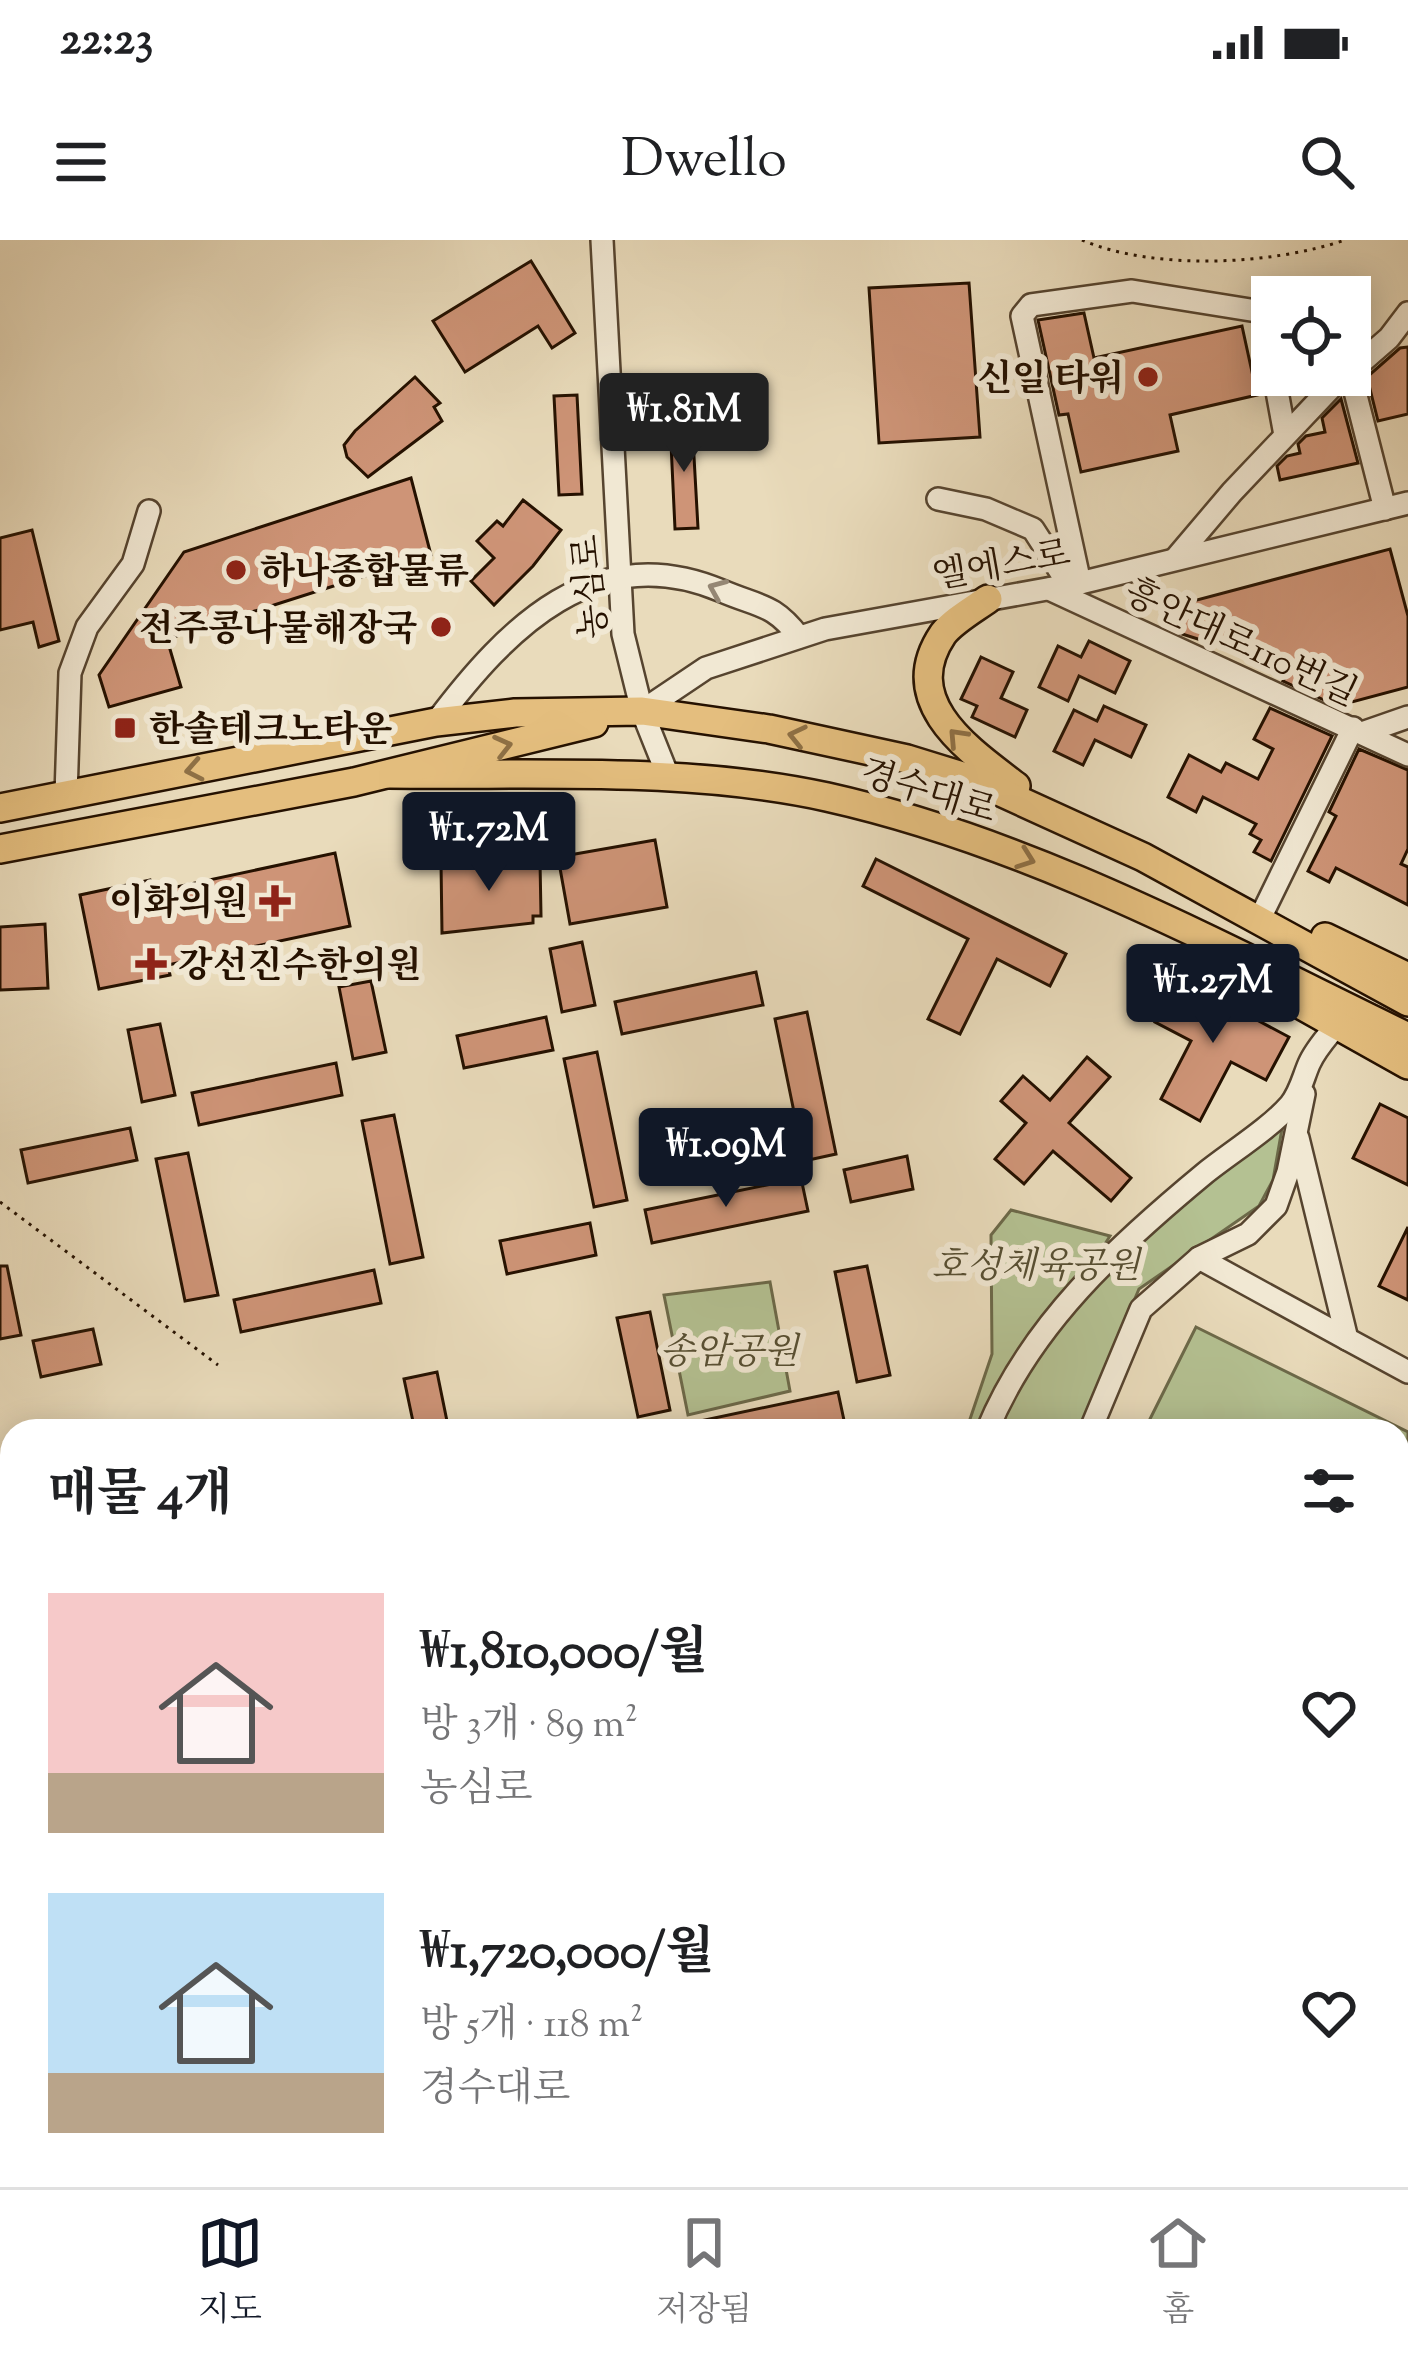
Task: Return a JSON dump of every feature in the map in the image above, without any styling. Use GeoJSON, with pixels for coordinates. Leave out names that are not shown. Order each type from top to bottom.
{"type":"FeatureCollection","features":[{"type":"Feature","properties":{"kind":"main road"},"geometry":{"type":"LineString","coordinates":[[988,599],[944,632],[931,662],[928,691],[939,718],[973,753],[1048,810]]}},
{"type":"Feature","properties":{"kind":"main road","name":"경수대로"},"geometry":{"type":"LineString","coordinates":[[0,808],[436,722],[515,713],[641,711],[770,729],[907,759],[972,779],[1144,856],[1408,1002]]}},
{"type":"Feature","properties":{"kind":"main road","name":"경수대로"},"geometry":{"type":"LineString","coordinates":[[0,849],[389,774],[641,711]]}},
{"type":"Feature","properties":{"kind":"main road","name":"경수대로"},"geometry":{"type":"LineString","coordinates":[[389,774],[668,776],[783,790],[882,812],[958,834],[1124,899],[1408,1037]]}},
{"type":"Feature","properties":{"kind":"main road"},"geometry":{"type":"LineString","coordinates":[[1144,856],[1408,977]]}},
{"type":"Feature","properties":{"kind":"main road"},"geometry":{"type":"LineString","coordinates":[[1124,899],[1335,1027],[1408,1065]]}},
{"type":"Feature","properties":{"kind":"street","name":"농심로"},"geometry":{"type":"LineString","coordinates":[[602,240],[623,634],[641,711],[668,776]]}},
{"type":"Feature","properties":{"kind":"street"},"geometry":{"type":"LineString","coordinates":[[1066,586],[1022,316],[1030,305],[1132,292],[1251,310]]}},
{"type":"Feature","properties":{"kind":"street"},"geometry":{"type":"LineString","coordinates":[[1371,353],[1408,313]]}},
{"type":"Feature","properties":{"kind":"street"},"geometry":{"type":"LineString","coordinates":[[1278,396],[1285,435]]}},
{"type":"Feature","properties":{"kind":"street"},"geometry":{"type":"LineString","coordinates":[[1176,559],[1325,396]]}},
{"type":"Feature","properties":{"kind":"street","name":"엘에스로"},"geometry":{"type":"LineString","coordinates":[[641,711],[706,668],[799,637],[1066,586],[1396,506],[1356,396]]}},
{"type":"Feature","properties":{"kind":"street"},"geometry":{"type":"LineString","coordinates":[[938,499],[986,509],[1033,530],[1066,586]]}},
{"type":"Feature","properties":{"kind":"street"},"geometry":{"type":"LineString","coordinates":[[66,795],[70,673],[87,628],[133,564],[148,511]]}},
{"type":"Feature","properties":{"kind":"street"},"geometry":{"type":"LineString","coordinates":[[436,722],[480,664],[572,589],[622,576],[659,573],[694,579],[780,613],[799,637]]}},
{"type":"Feature","properties":{"kind":"street","name":"흥안대로110번길"},"geometry":{"type":"LineString","coordinates":[[1066,586],[1408,755]]}},
{"type":"Feature","properties":{"kind":"street"},"geometry":{"type":"LineString","coordinates":[[1265,908],[1358,730],[1408,717]]}},
{"type":"Feature","properties":{"kind":"street"},"geometry":{"type":"LineString","coordinates":[[992,1419],[1052,1319],[1082,1284],[1198,1179],[1287,1109],[1299,1093],[1311,1059],[1335,1027]]}},
{"type":"Feature","properties":{"kind":"street"},"geometry":{"type":"LineString","coordinates":[[1095,1419],[1141,1309],[1199,1258],[1248,1234],[1276,1206],[1288,1172],[1311,1059]]}},
{"type":"Feature","properties":{"kind":"street"},"geometry":{"type":"LineString","coordinates":[[1296,1131],[1347,1339]]}},
{"type":"Feature","properties":{"kind":"street"},"geometry":{"type":"LineString","coordinates":[[1199,1258],[1408,1372]]}},
{"type":"Feature","properties":{"kind":"path"},"geometry":{"type":"LineString","coordinates":[[1082,240],[1099,247],[1201,263],[1308,253],[1345,240]]}},
{"type":"Feature","properties":{"kind":"path"},"geometry":{"type":"LineString","coordinates":[[0,1202],[218,1365]]}},
{"type":"Feature","properties":{"kind":"green space"},"geometry":{"type":"Polygon","coordinates":[[[1283,1123],[1273,1180],[1259,1206],[1139,1289],[1084,1419],[1005,1419],[1049,1341],[1083,1299],[1201,1187],[1283,1123]]]}},
{"type":"Feature","properties":{"kind":"green space","name":"호성체육공원"},"geometry":{"type":"Polygon","coordinates":[[[1011,1210],[1110,1236],[995,1419],[970,1419],[992,1354],[991,1235],[1011,1210]]]}},
{"type":"Feature","properties":{"kind":"green space","name":"송암공원"},"geometry":{"type":"Polygon","coordinates":[[[770,1282],[790,1391],[688,1415],[664,1295],[770,1282]]]}},
{"type":"Feature","properties":{"kind":"green space"},"geometry":{"type":"Polygon","coordinates":[[[1196,1327],[1382,1419],[1150,1419],[1196,1327]]]}},
{"type":"Feature","properties":{"kind":"building"},"geometry":{"type":"Polygon","coordinates":[[[531,261],[575,333],[552,348],[538,326],[465,372],[433,321],[531,261]]]}},
{"type":"Feature","properties":{"kind":"building"},"geometry":{"type":"Polygon","coordinates":[[[969,283],[980,437],[879,443],[869,288],[969,283]]]}},
{"type":"Feature","properties":{"kind":"building","name":"신일 타워"},"geometry":{"type":"Polygon","coordinates":[[[1084,313],[1094,358],[1242,326],[1253,396],[1170,415],[1178,451],[1081,472],[1068,414],[1059,415],[1038,320],[1084,313]]]}},
{"type":"Feature","properties":{"kind":"building"},"geometry":{"type":"Polygon","coordinates":[[[1408,347],[1408,414],[1378,421],[1371,373],[1400,348],[1408,347]]]}},
{"type":"Feature","properties":{"kind":"building"},"geometry":{"type":"Polygon","coordinates":[[[415,377],[440,403],[434,407],[442,421],[368,477],[347,457],[344,445],[415,377]]]}},
{"type":"Feature","properties":{"kind":"building"},"geometry":{"type":"Polygon","coordinates":[[[577,395],[582,494],[559,495],[554,396],[577,395]]]}},
{"type":"Feature","properties":{"kind":"building"},"geometry":{"type":"Polygon","coordinates":[[[1341,399],[1358,463],[1280,480],[1277,466],[1287,456],[1300,453],[1298,444],[1306,436],[1325,432],[1322,418],[1341,399]]]}},
{"type":"Feature","properties":{"kind":"building"},"geometry":{"type":"Polygon","coordinates":[[[692,421],[698,528],[675,529],[670,422],[692,421]]]}},
{"type":"Feature","properties":{"kind":"building"},"geometry":{"type":"Polygon","coordinates":[[[411,478],[431,555],[167,639],[181,687],[109,707],[99,675],[184,552],[411,478]]]}},
{"type":"Feature","properties":{"kind":"building"},"geometry":{"type":"Polygon","coordinates":[[[523,500],[561,530],[494,605],[471,581],[494,558],[477,541],[497,521],[503,526],[523,500]]]}},
{"type":"Feature","properties":{"kind":"building"},"geometry":{"type":"Polygon","coordinates":[[[32,530],[59,641],[39,647],[33,622],[0,630],[0,538],[32,530]]]}},
{"type":"Feature","properties":{"kind":"building"},"geometry":{"type":"Polygon","coordinates":[[[1390,549],[1408,616],[1408,687],[1337,706],[1283,681],[1286,675],[1221,640],[1223,647],[1179,633],[1174,606],[1390,549]]]}},
{"type":"Feature","properties":{"kind":"building"},"geometry":{"type":"Polygon","coordinates":[[[1089,641],[1130,661],[1115,693],[1079,676],[1068,701],[1039,687],[1058,646],[1081,657],[1089,641]]]}},
{"type":"Feature","properties":{"kind":"building"},"geometry":{"type":"Polygon","coordinates":[[[981,657],[1013,672],[1001,698],[1027,710],[1015,737],[972,717],[977,706],[961,699],[981,657]]]}},
{"type":"Feature","properties":{"kind":"building"},"geometry":{"type":"Polygon","coordinates":[[[1104,706],[1146,725],[1131,757],[1095,740],[1083,765],[1054,751],[1074,710],[1097,721],[1104,706]]]}},
{"type":"Feature","properties":{"kind":"building"},"geometry":{"type":"Polygon","coordinates":[[[1270,708],[1332,736],[1271,861],[1254,852],[1261,840],[1250,834],[1256,824],[1203,797],[1196,812],[1168,797],[1189,755],[1221,772],[1226,763],[1258,779],[1273,749],[1254,739],[1270,708]]]}},
{"type":"Feature","properties":{"kind":"building"},"geometry":{"type":"Polygon","coordinates":[[[1359,749],[1408,770],[1408,849],[1401,864],[1408,867],[1408,905],[1336,868],[1329,882],[1308,871],[1336,816],[1329,812],[1359,749]]]}},
{"type":"Feature","properties":{"kind":"building"},"geometry":{"type":"Polygon","coordinates":[[[655,840],[667,907],[570,924],[558,857],[655,840]]]}},
{"type":"Feature","properties":{"kind":"building"},"geometry":{"type":"Polygon","coordinates":[[[335,853],[350,926],[168,965],[170,975],[99,989],[80,895],[150,880],[153,892],[335,853]]]}},
{"type":"Feature","properties":{"kind":"building"},"geometry":{"type":"Polygon","coordinates":[[[876,859],[1066,954],[1050,986],[997,959],[960,1034],[928,1019],[968,939],[863,886],[876,859]]]}},
{"type":"Feature","properties":{"kind":"building"},"geometry":{"type":"Polygon","coordinates":[[[540,861],[541,916],[533,916],[533,923],[442,933],[441,862],[540,861]]]}},
{"type":"Feature","properties":{"kind":"building"},"geometry":{"type":"Polygon","coordinates":[[[45,924],[48,988],[0,990],[0,927],[45,924]]]}},
{"type":"Feature","properties":{"kind":"building"},"geometry":{"type":"Polygon","coordinates":[[[582,942],[595,1005],[562,1012],[550,949],[582,942]]]}},
{"type":"Feature","properties":{"kind":"building"},"geometry":{"type":"Polygon","coordinates":[[[756,972],[763,1005],[622,1034],[615,1002],[756,972]]]}},
{"type":"Feature","properties":{"kind":"building"},"geometry":{"type":"Polygon","coordinates":[[[1178,978],[1289,1037],[1266,1080],[1231,1062],[1200,1121],[1161,1099],[1191,1041],[1155,1022],[1178,978]]]}},
{"type":"Feature","properties":{"kind":"building"},"geometry":{"type":"Polygon","coordinates":[[[371,981],[386,1052],[353,1059],[339,987],[371,981]]]}},
{"type":"Feature","properties":{"kind":"building"},"geometry":{"type":"Polygon","coordinates":[[[807,1012],[836,1154],[804,1161],[775,1019],[807,1012]]]}},
{"type":"Feature","properties":{"kind":"building"},"geometry":{"type":"Polygon","coordinates":[[[546,1017],[553,1050],[464,1068],[457,1036],[546,1017]]]}},
{"type":"Feature","properties":{"kind":"building"},"geometry":{"type":"Polygon","coordinates":[[[160,1024],[175,1095],[142,1102],[128,1030],[160,1024]]]}},
{"type":"Feature","properties":{"kind":"building"},"geometry":{"type":"Polygon","coordinates":[[[597,1052],[627,1200],[594,1207],[564,1059],[597,1052]]]}},
{"type":"Feature","properties":{"kind":"building"},"geometry":{"type":"Polygon","coordinates":[[[1087,1057],[1110,1077],[1069,1123],[1131,1178],[1111,1201],[1053,1151],[1024,1184],[995,1159],[1026,1123],[1001,1101],[1023,1076],[1050,1100],[1087,1057]]]}},
{"type":"Feature","properties":{"kind":"building"},"geometry":{"type":"Polygon","coordinates":[[[336,1063],[342,1095],[199,1125],[192,1093],[336,1063]]]}},
{"type":"Feature","properties":{"kind":"building"},"geometry":{"type":"Polygon","coordinates":[[[1380,1104],[1408,1118],[1408,1185],[1353,1158],[1380,1104]]]}},
{"type":"Feature","properties":{"kind":"building"},"geometry":{"type":"Polygon","coordinates":[[[394,1115],[423,1257],[390,1264],[362,1121],[394,1115]]]}},
{"type":"Feature","properties":{"kind":"building"},"geometry":{"type":"Polygon","coordinates":[[[130,1128],[137,1160],[28,1183],[21,1150],[130,1128]]]}},
{"type":"Feature","properties":{"kind":"building"},"geometry":{"type":"Polygon","coordinates":[[[188,1153],[218,1295],[185,1301],[156,1159],[188,1153]]]}},
{"type":"Feature","properties":{"kind":"building"},"geometry":{"type":"Polygon","coordinates":[[[907,1156],[913,1189],[851,1202],[844,1170],[907,1156]]]}},
{"type":"Feature","properties":{"kind":"building"},"geometry":{"type":"Polygon","coordinates":[[[801,1178],[808,1211],[652,1243],[645,1210],[801,1178]]]}},
{"type":"Feature","properties":{"kind":"building"},"geometry":{"type":"Polygon","coordinates":[[[590,1223],[596,1255],[507,1274],[500,1241],[590,1223]]]}},
{"type":"Feature","properties":{"kind":"building"},"geometry":{"type":"Polygon","coordinates":[[[1408,1227],[1408,1300],[1379,1286],[1408,1227]]]}},
{"type":"Feature","properties":{"kind":"building"},"geometry":{"type":"Polygon","coordinates":[[[0,1266],[7,1266],[21,1335],[0,1339],[0,1266]]]}},
{"type":"Feature","properties":{"kind":"building"},"geometry":{"type":"Polygon","coordinates":[[[867,1266],[890,1375],[857,1382],[835,1272],[867,1266]]]}},
{"type":"Feature","properties":{"kind":"building"},"geometry":{"type":"Polygon","coordinates":[[[374,1270],[381,1303],[241,1332],[234,1300],[374,1270]]]}},
{"type":"Feature","properties":{"kind":"building"},"geometry":{"type":"Polygon","coordinates":[[[650,1312],[670,1410],[638,1417],[617,1318],[650,1312]]]}},
{"type":"Feature","properties":{"kind":"building"},"geometry":{"type":"Polygon","coordinates":[[[93,1329],[101,1364],[41,1377],[33,1341],[93,1329]]]}},
{"type":"Feature","properties":{"kind":"building"},"geometry":{"type":"Polygon","coordinates":[[[437,1372],[447,1419],[412,1419],[404,1379],[437,1372]]]}},
{"type":"Feature","properties":{"kind":"building"},"geometry":{"type":"Polygon","coordinates":[[[838,1392],[844,1419],[710,1419],[838,1392]]]}},
{"type":"Feature","properties":{"kind":"place","name":"신일 타워"},"geometry":{"type":"Point","coordinates":[1148,377]}},
{"type":"Feature","properties":{"kind":"place","name":"하나종합물류"},"geometry":{"type":"Point","coordinates":[236,570]}},
{"type":"Feature","properties":{"kind":"place","name":"전주콩나물해장국"},"geometry":{"type":"Point","coordinates":[441,627]}},
{"type":"Feature","properties":{"kind":"place","name":"한솔테크노타운"},"geometry":{"type":"Point","coordinates":[125,728]}},
{"type":"Feature","properties":{"kind":"place","name":"이화의원"},"geometry":{"type":"Point","coordinates":[275,901]}},
{"type":"Feature","properties":{"kind":"place","name":"강선진수한의원"},"geometry":{"type":"Point","coordinates":[151,964]}}]}
